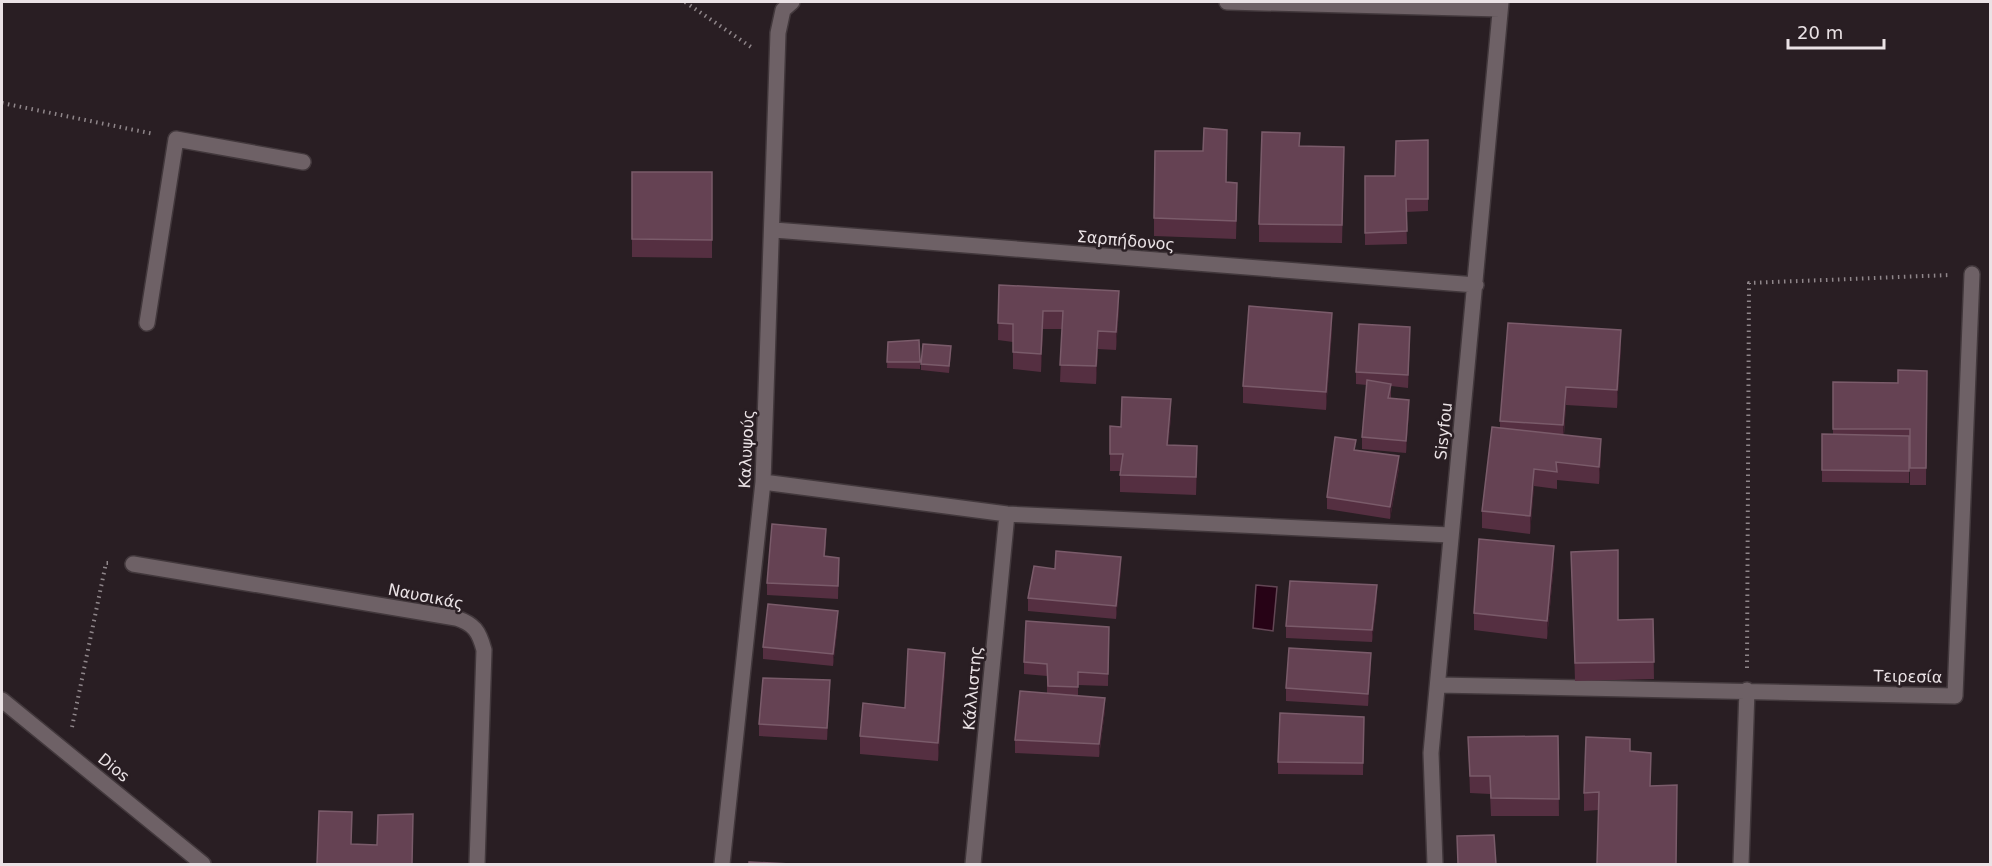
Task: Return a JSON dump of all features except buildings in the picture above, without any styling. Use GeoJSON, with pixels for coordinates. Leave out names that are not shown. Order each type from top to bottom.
{"type":"FeatureCollection","features":[{"type":"Feature","properties":{"kind":"street","name":"Καλυψούς"},"geometry":{"type":"LineString","coordinates":[[722,864],[763,482],[774,230],[778,33],[783,10],[792,2]]}},
{"type":"Feature","properties":{"kind":"street"},"geometry":{"type":"LineString","coordinates":[[1227,2],[1500,5]]}},
{"type":"Feature","properties":{"kind":"street","name":"Sisyfou"},"geometry":{"type":"LineString","coordinates":[[1435,864],[1431,753],[1450,536],[1476,285],[1500,5]]}},
{"type":"Feature","properties":{"kind":"street"},"geometry":{"type":"LineString","coordinates":[[147,323],[176,138],[303,162]]}},
{"type":"Feature","properties":{"kind":"street","name":"Σαρπήδονος"},"geometry":{"type":"LineString","coordinates":[[774,230],[1476,285]]}},
{"type":"Feature","properties":{"kind":"street","name":"Τειρεσία"},"geometry":{"type":"LineString","coordinates":[[1438,685],[1956,696],[1972,274]]}},
{"type":"Feature","properties":{"kind":"street"},"geometry":{"type":"LineString","coordinates":[[763,482],[1007,514],[1450,536]]}},
{"type":"Feature","properties":{"kind":"street","name":"Κάλλιστης"},"geometry":{"type":"LineString","coordinates":[[974,864],[1007,514]]}},
{"type":"Feature","properties":{"kind":"street","name":"Ναυσικάς"},"geometry":{"type":"LineString","coordinates":[[133,564],[456,618],[472,624],[479,634],[484,650],[477,864]]}},
{"type":"Feature","properties":{"kind":"street"},"geometry":{"type":"LineString","coordinates":[[1741,864],[1747,690]]}},
{"type":"Feature","properties":{"kind":"street","name":"Dios"},"geometry":{"type":"LineString","coordinates":[[2,700],[203,864]]}},
{"type":"Feature","properties":{"kind":"path"},"geometry":{"type":"LineString","coordinates":[[685,2],[777,65]]}},
{"type":"Feature","properties":{"kind":"path"},"geometry":{"type":"LineString","coordinates":[[2,103],[176,138]]}},
{"type":"Feature","properties":{"kind":"path"},"geometry":{"type":"LineString","coordinates":[[1747,690],[1749,283],[1972,274]]}},
{"type":"Feature","properties":{"kind":"path"},"geometry":{"type":"LineString","coordinates":[[67,751],[106,563],[133,564]]}},
{"type":"Feature","properties":{"kind":"shaded area"},"geometry":{"type":"Polygon","coordinates":[[[1256,585],[1277,587],[1273,631],[1253,628],[1256,585]]]}}]}
